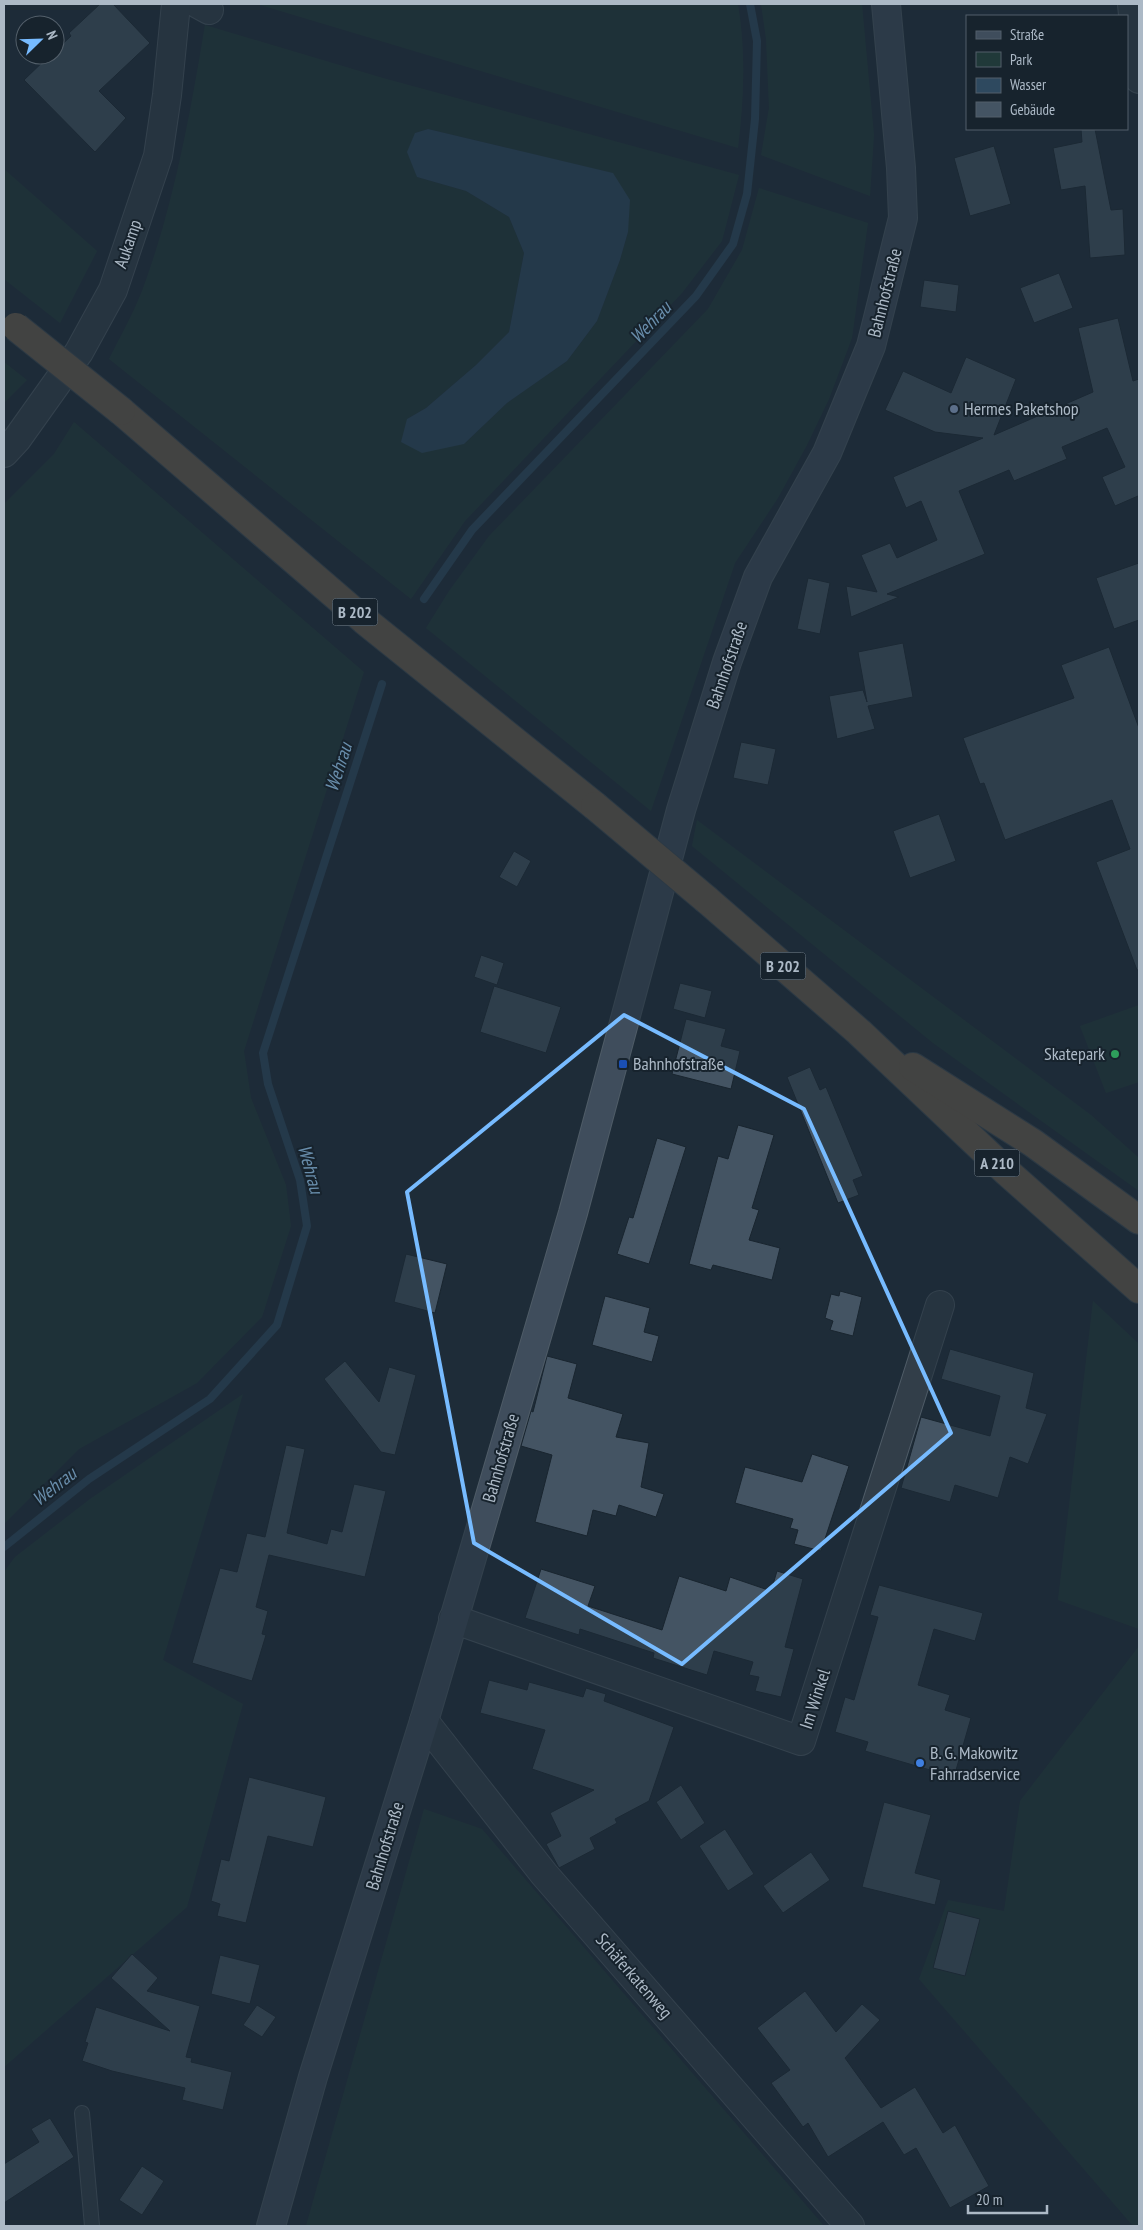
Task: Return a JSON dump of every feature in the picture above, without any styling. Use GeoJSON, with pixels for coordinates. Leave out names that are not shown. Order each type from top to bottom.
{"type":"FeatureCollection","features":[{"type":"Feature","properties":{"kind":"highway","name":"B 202"},"geometry":{"type":"LineString","coordinates":[[10,322],[122,411],[364,620],[595,806],[859,1032]]}},
{"type":"Feature","properties":{"kind":"highway","name":"A 210"},"geometry":{"type":"LineString","coordinates":[[859,1032],[1033,1143],[1139,1220]]}},
{"type":"Feature","properties":{"kind":"highway","name":"A 210"},"geometry":{"type":"LineString","coordinates":[[859,1032],[1007,1172],[1139,1288]]}},
{"type":"Feature","properties":{"kind":"main road","name":"Bahnhofstraße"},"geometry":{"type":"LineString","coordinates":[[271,2226],[313,2077],[424,1720],[574,1212],[681,810],[727,662],[758,577],[827,453],[871,346],[903,218],[901,168],[886,4]]}},
{"type":"Feature","properties":{"kind":"street","name":"Aukamp"},"geometry":{"type":"LineString","coordinates":[[4,453],[17,439],[79,352],[113,290],[158,156],[167,96],[176,4]]}},
{"type":"Feature","properties":{"kind":"street"},"geometry":{"type":"LineString","coordinates":[[1132,4],[1139,79]]}},
{"type":"Feature","properties":{"kind":"street","name":"Im Winkel"},"geometry":{"type":"LineString","coordinates":[[453,1619],[801,1742],[940,1305]]}},
{"type":"Feature","properties":{"kind":"street","name":"Schäferkatenweg"},"geometry":{"type":"LineString","coordinates":[[424,1720],[544,1874],[850,2226]]}},
{"type":"Feature","properties":{"kind":"lane"},"geometry":{"type":"LineString","coordinates":[[82,2113],[92,2226]]}},
{"type":"Feature","properties":{"kind":"highlighted area"},"geometry":{"type":"Polygon","coordinates":[[[624,1015],[804,1109],[951,1433],[682,1664],[474,1543],[407,1192],[624,1015]]]}},
{"type":"Feature","properties":{"kind":"green space"},"geometry":{"type":"Polygon","coordinates":[[[257,4],[738,4],[741,22],[743,76],[738,148],[257,4]]]}},
{"type":"Feature","properties":{"kind":"green space"},"geometry":{"type":"Polygon","coordinates":[[[761,4],[862,4],[874,135],[870,196],[761,155],[769,108],[766,39],[761,4]]]}},
{"type":"Feature","properties":{"kind":"green space"},"geometry":{"type":"Polygon","coordinates":[[[205,25],[383,78],[739,175],[722,241],[682,293],[465,521],[411,599],[109,359],[142,291],[163,226],[180,160],[205,25]],[[428,129],[415,133],[417,177],[466,191],[509,217],[524,253],[509,332],[476,365],[426,408],[407,419],[464,444],[507,403],[567,361],[597,321],[620,260],[628,232],[612,173],[428,129]]]}},
{"type":"Feature","properties":{"kind":"green space"},"geometry":{"type":"Polygon","coordinates":[[[4,169],[97,251],[60,323],[4,279],[4,169]]]}},
{"type":"Feature","properties":{"kind":"green space"},"geometry":{"type":"Polygon","coordinates":[[[759,188],[868,223],[852,338],[829,399],[807,445],[778,498],[735,563],[651,811],[426,628],[449,591],[489,536],[708,309],[742,250],[759,188]]]}},
{"type":"Feature","properties":{"kind":"green space"},"geometry":{"type":"Polygon","coordinates":[[[4,362],[27,380],[4,403],[4,362]]]}},
{"type":"Feature","properties":{"kind":"green space"},"geometry":{"type":"Polygon","coordinates":[[[74,422],[364,672],[244,1051],[251,1098],[286,1185],[291,1226],[262,1317],[197,1383],[79,1449],[4,1524],[4,504],[54,454],[74,422]]]}},
{"type":"Feature","properties":{"kind":"green space"},"geometry":{"type":"Polygon","coordinates":[[[697,820],[1091,1115],[1139,1158],[1139,1191],[933,1043],[692,846],[697,820]]]}},
{"type":"Feature","properties":{"kind":"green space","name":"Skatepark"},"geometry":{"type":"Polygon","coordinates":[[[1139,1005],[1139,1082],[1106,1093],[1080,1026],[1139,1005]]]}},
{"type":"Feature","properties":{"kind":"green space"},"geometry":{"type":"Polygon","coordinates":[[[1093,1301],[1139,1344],[1139,1629],[1058,1600],[1093,1301]]]}},
{"type":"Feature","properties":{"kind":"green space"},"geometry":{"type":"Polygon","coordinates":[[[243,1394],[163,1660],[243,1704],[187,1907],[4,2067],[4,1572],[15,1557],[90,1499],[243,1394]]]}},
{"type":"Feature","properties":{"kind":"green space"},"geometry":{"type":"Polygon","coordinates":[[[1139,1646],[1139,2226],[1133,2226],[919,1979],[948,1900],[1004,1911],[1020,1801],[1139,1646]]]}},
{"type":"Feature","properties":{"kind":"green space"},"geometry":{"type":"Polygon","coordinates":[[[424,1809],[482,1829],[824,2226],[306,2226],[424,1809]]]}},
{"type":"Feature","properties":{"kind":"water"},"geometry":{"type":"Polygon","coordinates":[[[428,129],[613,173],[630,200],[628,232],[620,260],[597,321],[567,361],[507,403],[464,444],[422,453],[401,442],[407,419],[426,408],[476,365],[509,332],[524,253],[509,217],[466,191],[417,177],[407,152],[415,133],[428,129]]]}},
{"type":"Feature","properties":{"kind":"building"},"geometry":{"type":"Polygon","coordinates":[[[100,4],[113,4],[150,43],[99,91],[126,118],[95,152],[24,80],[40,65],[65,65],[65,42],[71,36],[69,33],[100,4]]]}},
{"type":"Feature","properties":{"kind":"building"},"geometry":{"type":"Polygon","coordinates":[[[1081,130],[1095,130],[1111,210],[1123,209],[1125,255],[1090,258],[1085,186],[1061,190],[1053,148],[1082,142],[1081,130]]]}},
{"type":"Feature","properties":{"kind":"building"},"geometry":{"type":"Polygon","coordinates":[[[994,146],[1011,204],[970,216],[954,158],[994,146]]]}},
{"type":"Feature","properties":{"kind":"building"},"geometry":{"type":"Polygon","coordinates":[[[1059,273],[1073,308],[1034,323],[1020,288],[1059,273]]]}},
{"type":"Feature","properties":{"kind":"building"},"geometry":{"type":"Polygon","coordinates":[[[924,280],[959,285],[956,312],[920,307],[924,280]]]}},
{"type":"Feature","properties":{"kind":"building"},"geometry":{"type":"Polygon","coordinates":[[[1118,318],[1133,381],[1139,379],[1139,499],[1138,496],[1115,506],[1102,477],[1125,467],[1107,428],[1062,447],[1067,459],[1014,481],[1009,470],[959,491],[985,554],[887,594],[899,597],[851,617],[846,586],[877,592],[861,555],[890,543],[897,558],[937,540],[921,501],[906,508],[893,477],[983,438],[935,432],[885,410],[903,371],[951,393],[966,357],[1016,379],[994,435],[1093,392],[1078,328],[1118,318]]]}},
{"type":"Feature","properties":{"kind":"building"},"geometry":{"type":"Polygon","coordinates":[[[1139,563],[1139,620],[1114,629],[1096,578],[1139,563]]]}},
{"type":"Feature","properties":{"kind":"building"},"geometry":{"type":"Polygon","coordinates":[[[808,578],[830,583],[820,634],[797,629],[808,578]]]}},
{"type":"Feature","properties":{"kind":"building"},"geometry":{"type":"Polygon","coordinates":[[[903,643],[913,697],[868,706],[875,729],[837,739],[829,696],[863,690],[867,702],[858,652],[903,643]]]}},
{"type":"Feature","properties":{"kind":"building"},"geometry":{"type":"Polygon","coordinates":[[[1109,647],[1139,728],[1139,970],[1137,970],[1096,862],[1130,849],[1112,800],[1005,840],[984,783],[980,784],[963,738],[1074,698],[1061,665],[1109,647]]]}},
{"type":"Feature","properties":{"kind":"building"},"geometry":{"type":"Polygon","coordinates":[[[741,742],[776,749],[768,785],[733,778],[741,742]]]}},
{"type":"Feature","properties":{"kind":"building"},"geometry":{"type":"Polygon","coordinates":[[[939,814],[956,861],[910,878],[893,831],[939,814]]]}},
{"type":"Feature","properties":{"kind":"building"},"geometry":{"type":"Polygon","coordinates":[[[514,851],[531,861],[517,887],[499,877],[514,851]]]}},
{"type":"Feature","properties":{"kind":"building"},"geometry":{"type":"Polygon","coordinates":[[[481,955],[504,963],[497,985],[474,977],[481,955]]]}},
{"type":"Feature","properties":{"kind":"building"},"geometry":{"type":"Polygon","coordinates":[[[680,983],[712,991],[705,1018],[673,1009],[680,983]]]}},
{"type":"Feature","properties":{"kind":"building"},"geometry":{"type":"Polygon","coordinates":[[[494,986],[561,1007],[546,1053],[480,1032],[494,986]]]}},
{"type":"Feature","properties":{"kind":"building"},"geometry":{"type":"Polygon","coordinates":[[[686,1019],[726,1029],[721,1046],[740,1051],[731,1089],[672,1074],[686,1019]]]}},
{"type":"Feature","properties":{"kind":"building"},"geometry":{"type":"Polygon","coordinates":[[[810,1067],[820,1090],[826,1087],[863,1176],[853,1180],[859,1195],[838,1203],[787,1077],[810,1067]]]}},
{"type":"Feature","properties":{"kind":"building"},"geometry":{"type":"Polygon","coordinates":[[[738,1125],[774,1135],[752,1208],[759,1210],[749,1240],[780,1248],[772,1280],[713,1265],[711,1270],[689,1264],[718,1156],[728,1159],[738,1125]]]}},
{"type":"Feature","properties":{"kind":"building"},"geometry":{"type":"Polygon","coordinates":[[[657,1138],[686,1147],[649,1264],[617,1254],[629,1217],[633,1218],[657,1138]]]}},
{"type":"Feature","properties":{"kind":"building"},"geometry":{"type":"Polygon","coordinates":[[[406,1254],[447,1264],[435,1313],[394,1302],[406,1254]]]}},
{"type":"Feature","properties":{"kind":"building"},"geometry":{"type":"Polygon","coordinates":[[[840,1291],[862,1297],[853,1336],[830,1330],[833,1321],[825,1318],[831,1294],[839,1296],[840,1291]]]}},
{"type":"Feature","properties":{"kind":"building"},"geometry":{"type":"Polygon","coordinates":[[[605,1296],[650,1308],[644,1332],[659,1336],[652,1362],[592,1345],[605,1296]]]}},
{"type":"Feature","properties":{"kind":"building"},"geometry":{"type":"Polygon","coordinates":[[[950,1349],[1034,1373],[1026,1408],[1047,1414],[1028,1464],[1010,1457],[998,1498],[955,1485],[950,1502],[901,1488],[921,1417],[990,1436],[1000,1396],[941,1379],[950,1349]]]}},
{"type":"Feature","properties":{"kind":"building"},"geometry":{"type":"Polygon","coordinates":[[[547,1356],[577,1364],[568,1398],[623,1414],[616,1437],[649,1443],[641,1487],[664,1494],[656,1517],[619,1505],[616,1516],[593,1510],[587,1536],[535,1522],[552,1455],[521,1446],[531,1411],[533,1412],[547,1356]]]}},
{"type":"Feature","properties":{"kind":"building"},"geometry":{"type":"Polygon","coordinates":[[[345,1361],[379,1402],[389,1367],[416,1375],[395,1455],[381,1452],[324,1379],[345,1361]]]}},
{"type":"Feature","properties":{"kind":"building"},"geometry":{"type":"Polygon","coordinates":[[[286,1445],[305,1449],[287,1533],[327,1544],[331,1529],[342,1532],[354,1484],[386,1491],[365,1577],[269,1555],[256,1607],[268,1611],[262,1634],[266,1635],[252,1681],[192,1663],[220,1568],[237,1572],[247,1533],[265,1537],[286,1445]]]}},
{"type":"Feature","properties":{"kind":"building"},"geometry":{"type":"Polygon","coordinates":[[[812,1454],[849,1466],[821,1551],[794,1544],[798,1530],[790,1528],[793,1519],[735,1503],[745,1467],[802,1482],[812,1454]]]}},
{"type":"Feature","properties":{"kind":"building"},"geometry":{"type":"Polygon","coordinates":[[[541,1569],[595,1586],[588,1606],[662,1630],[679,1576],[726,1591],[730,1577],[771,1591],[777,1571],[803,1579],[785,1647],[794,1649],[781,1697],[755,1691],[759,1677],[749,1675],[753,1662],[714,1651],[707,1675],[653,1658],[654,1653],[580,1629],[579,1635],[525,1618],[541,1569]]]}},
{"type":"Feature","properties":{"kind":"building"},"geometry":{"type":"Polygon","coordinates":[[[879,1585],[983,1613],[975,1641],[934,1629],[918,1685],[950,1695],[945,1710],[971,1718],[954,1777],[865,1751],[868,1742],[835,1732],[845,1697],[854,1700],[878,1617],[870,1615],[879,1585]]]}},
{"type":"Feature","properties":{"kind":"building"},"geometry":{"type":"Polygon","coordinates":[[[489,1680],[527,1690],[529,1682],[583,1697],[586,1688],[606,1694],[604,1701],[674,1727],[649,1801],[615,1819],[617,1823],[590,1838],[595,1849],[559,1868],[546,1844],[561,1836],[550,1813],[594,1790],[532,1769],[545,1730],[480,1713],[489,1680]]]}},
{"type":"Feature","properties":{"kind":"building"},"geometry":{"type":"Polygon","coordinates":[[[249,1777],[326,1797],[313,1847],[268,1836],[246,1923],[217,1916],[220,1904],[211,1901],[221,1859],[229,1861],[249,1777]]]}},
{"type":"Feature","properties":{"kind":"building"},"geometry":{"type":"Polygon","coordinates":[[[681,1785],[705,1823],[681,1840],[656,1802],[681,1785]]]}},
{"type":"Feature","properties":{"kind":"building"},"geometry":{"type":"Polygon","coordinates":[[[884,1802],[931,1815],[915,1873],[941,1880],[935,1905],[862,1887],[884,1802]]]}},
{"type":"Feature","properties":{"kind":"building"},"geometry":{"type":"Polygon","coordinates":[[[725,1829],[754,1874],[728,1891],[699,1846],[725,1829]]]}},
{"type":"Feature","properties":{"kind":"building"},"geometry":{"type":"Polygon","coordinates":[[[811,1852],[830,1880],[783,1913],[763,1886],[811,1852]]]}},
{"type":"Feature","properties":{"kind":"building"},"geometry":{"type":"Polygon","coordinates":[[[948,1911],[980,1919],[965,1976],[933,1968],[948,1911]]]}},
{"type":"Feature","properties":{"kind":"building"},"geometry":{"type":"Polygon","coordinates":[[[132,1954],[158,1978],[147,1991],[200,2006],[186,2057],[192,2058],[191,2062],[232,2072],[223,2110],[182,2100],[185,2088],[112,2071],[82,2061],[88,2043],[85,2042],[96,2007],[170,2031],[111,1978],[132,1954]]]}},
{"type":"Feature","properties":{"kind":"building"},"geometry":{"type":"Polygon","coordinates":[[[220,1955],[260,1965],[250,2004],[211,1994],[220,1955]]]}},
{"type":"Feature","properties":{"kind":"building"},"geometry":{"type":"Polygon","coordinates":[[[805,1991],[836,2032],[862,2004],[880,2020],[845,2058],[881,2108],[915,2087],[943,2133],[955,2125],[989,2186],[950,2208],[916,2148],[904,2155],[883,2122],[828,2157],[808,2123],[803,2127],[771,2083],[790,2070],[757,2028],[805,1991]]]}},
{"type":"Feature","properties":{"kind":"building"},"geometry":{"type":"Polygon","coordinates":[[[257,2005],[276,2017],[262,2037],[243,2025],[257,2005]]]}},
{"type":"Feature","properties":{"kind":"building"},"geometry":{"type":"Polygon","coordinates":[[[50,2118],[74,2157],[4,2203],[4,2164],[39,2142],[31,2129],[50,2118]]]}},
{"type":"Feature","properties":{"kind":"building"},"geometry":{"type":"Polygon","coordinates":[[[142,2166],[164,2181],[142,2215],[119,2200],[142,2166]]]}},
{"type":"Feature","properties":{"kind":"waterway","name":"Wehrau"},"geometry":{"type":"LineString","coordinates":[[424,599],[472,530],[696,296],[733,244],[747,194],[755,119],[757,41],[750,4]]}},
{"type":"Feature","properties":{"kind":"waterway","name":"Wehrau"},"geometry":{"type":"LineString","coordinates":[[4,1547],[89,1479],[210,1399],[277,1325],[307,1226],[300,1180],[268,1084],[263,1053],[382,684]]}},
{"type":"Feature","properties":{"kind":"place","name":"Hermes Paketshop"},"geometry":{"type":"Point","coordinates":[954,409]}},
{"type":"Feature","properties":{"kind":"place","name":"Skatepark"},"geometry":{"type":"Point","coordinates":[1115,1054]}},
{"type":"Feature","properties":{"kind":"place","name":"Bahnhofstraße"},"geometry":{"type":"Point","coordinates":[623,1064]}},
{"type":"Feature","properties":{"kind":"place","name":"B. G. Makowitz Fahrradservice"},"geometry":{"type":"Point","coordinates":[920,1763]}}]}
